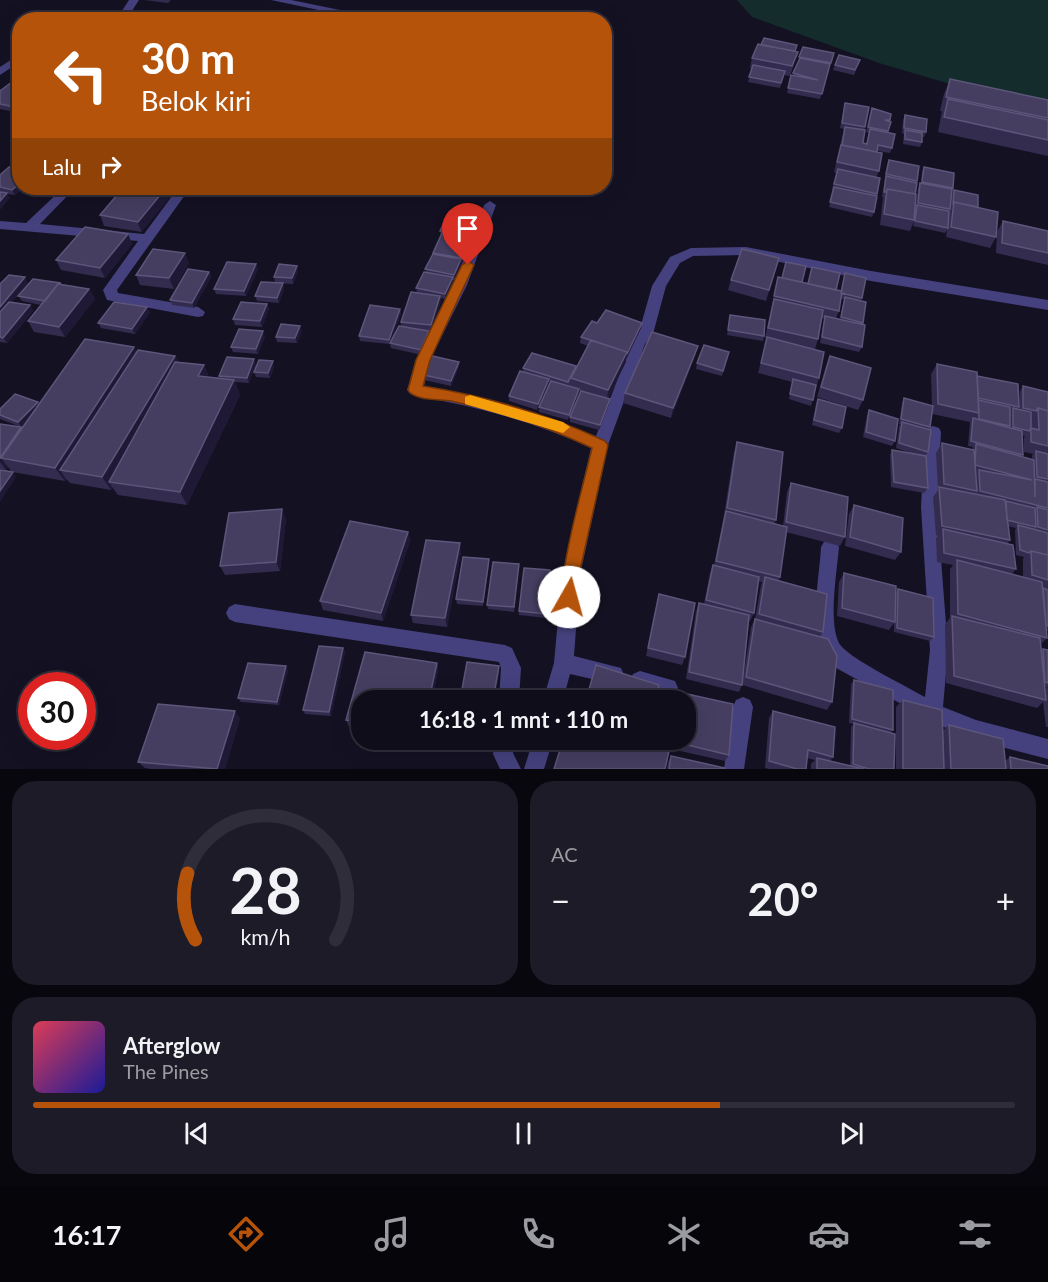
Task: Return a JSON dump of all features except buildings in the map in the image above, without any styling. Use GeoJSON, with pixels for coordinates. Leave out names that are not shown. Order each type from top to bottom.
{"type":"FeatureCollection","features":[{"type":"Feature","properties":{"kind":"street"},"geometry":{"type":"LineString","coordinates":[[276,0],[344,12]]}},
{"type":"Feature","properties":{"kind":"street"},"geometry":{"type":"LineString","coordinates":[[30,227],[62,195]]}},
{"type":"Feature","properties":{"kind":"street"},"geometry":{"type":"LineString","coordinates":[[179,195],[110,290],[112,297],[128,302],[198,312]]}},
{"type":"Feature","properties":{"kind":"street"},"geometry":{"type":"LineString","coordinates":[[490,205],[460,285],[423,360],[415,390],[453,396],[556,424],[600,445]]}},
{"type":"Feature","properties":{"kind":"street"},"geometry":{"type":"LineString","coordinates":[[0,225],[147,238]]}},
{"type":"Feature","properties":{"kind":"street"},"geometry":{"type":"LineString","coordinates":[[557,690],[564,663],[571,575],[600,445],[639,341],[646,334],[659,286],[675,260],[691,252],[746,251],[871,276],[1048,305]]}},
{"type":"Feature","properties":{"kind":"street"},"geometry":{"type":"LineString","coordinates":[[933,432],[929,507],[939,650],[933,713]]}},
{"type":"Feature","properties":{"kind":"street"},"geometry":{"type":"LineString","coordinates":[[831,547],[827,629],[830,646],[847,665],[876,678],[933,713],[969,729],[1048,749]]}},
{"type":"Feature","properties":{"kind":"street"},"geometry":{"type":"LineString","coordinates":[[236,613],[505,654],[512,668],[510,690]]}},
{"type":"Feature","properties":{"kind":"street"},"geometry":{"type":"LineString","coordinates":[[564,663],[668,688]]}},
{"type":"Feature","properties":{"kind":"street"},"geometry":{"type":"LineString","coordinates":[[734,769],[743,707]]}},
{"type":"Feature","properties":{"kind":"street"},"geometry":{"type":"LineString","coordinates":[[504,750],[503,754],[511,769]]}},
{"type":"Feature","properties":{"kind":"street"},"geometry":{"type":"LineString","coordinates":[[534,769],[540,750]]}},
{"type":"Feature","properties":{"kind":"green space"},"geometry":{"type":"Polygon","coordinates":[[[737,0],[1048,0],[1048,113],[879,63],[752,17],[737,0]]]}},
{"type":"Feature","properties":{"kind":"slow traffic"},"geometry":{"type":"LineString","coordinates":[[470,401],[563,427]]}},
{"type":"Feature","properties":{"kind":"route"},"geometry":{"type":"LineString","coordinates":[[468,265],[423,360],[415,390],[453,396],[556,424],[600,445],[571,575],[569,597]]}}]}
